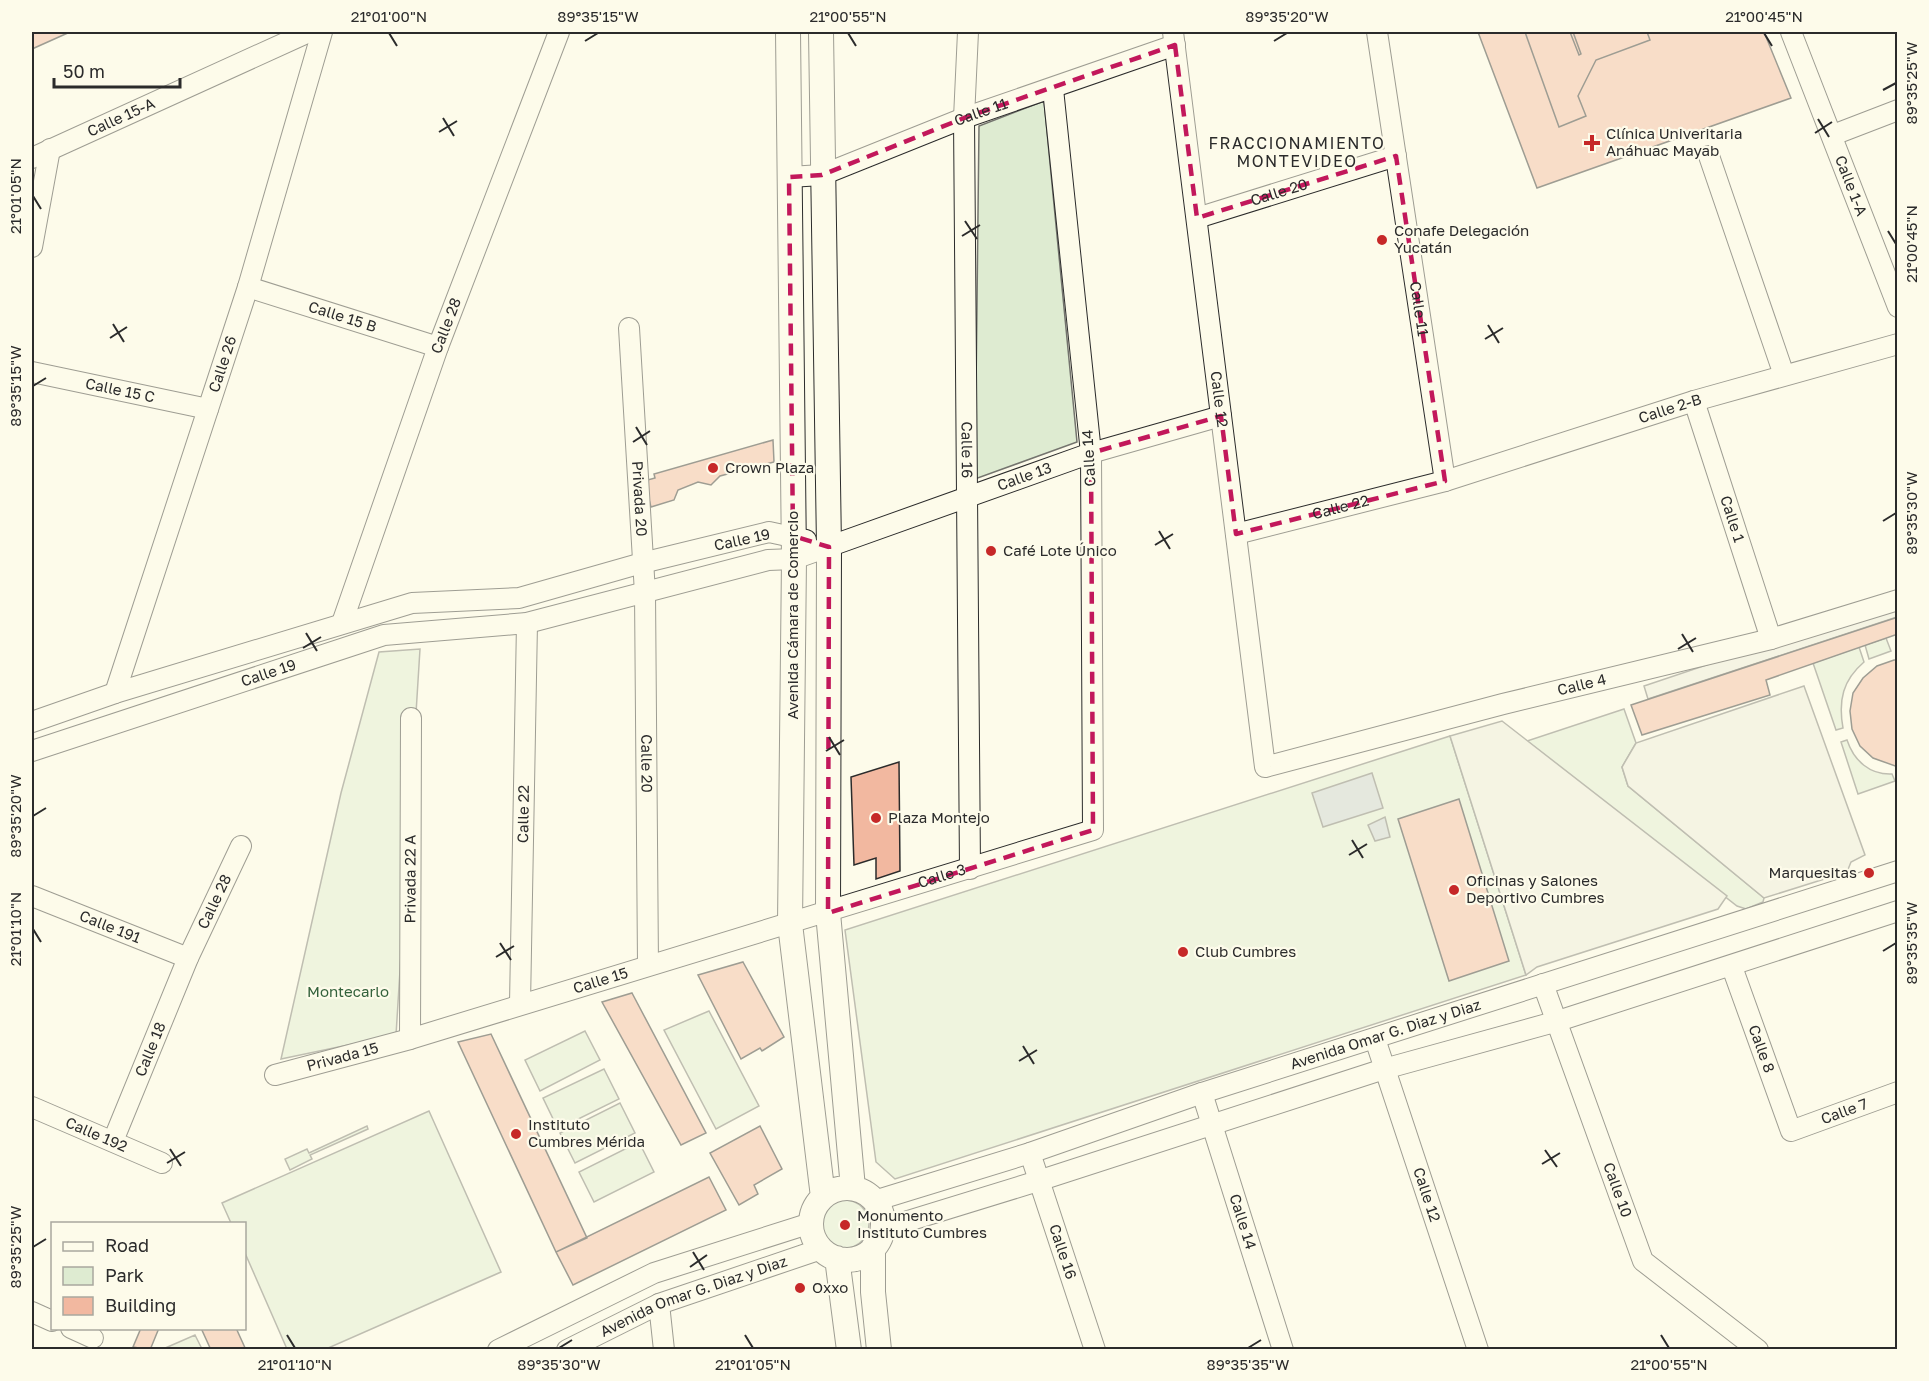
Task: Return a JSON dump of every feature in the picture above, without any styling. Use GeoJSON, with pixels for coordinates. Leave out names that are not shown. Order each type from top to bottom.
{"type":"FeatureCollection","features":[{"type":"Feature","properties":{"kind":"main road","name":"Avenida Cámara de Comercio"},"geometry":{"type":"LineString","coordinates":[[788,32],[794,547],[790,924],[823,1197]]}},
{"type":"Feature","properties":{"kind":"main road"},"geometry":{"type":"LineString","coordinates":[[821,32],[829,547],[828,913],[852,1188]]}},
{"type":"Feature","properties":{"kind":"main road"},"geometry":{"type":"LineString","coordinates":[[849,1350],[829,1253],[812,1232],[811,1223],[814,1209],[823,1197],[832,1191],[852,1188],[868,1195],[881,1214],[873,1292],[879,1350]]}},
{"type":"Feature","properties":{"kind":"main road"},"geometry":{"type":"LineString","coordinates":[[829,1253],[856,1258],[878,1239]]}},
{"type":"Feature","properties":{"kind":"street","name":"Calle 15-A"},"geometry":{"type":"LineString","coordinates":[[32,158],[309,32]]}},
{"type":"Feature","properties":{"kind":"street","name":"Calle 26"},"geometry":{"type":"LineString","coordinates":[[115,693],[248,287],[322,32]]}},
{"type":"Feature","properties":{"kind":"street","name":"Calle 28"},"geometry":{"type":"LineString","coordinates":[[342,623],[438,347],[559,32]]}},
{"type":"Feature","properties":{"kind":"street","name":"Calle 16"},"geometry":{"type":"LineString","coordinates":[[968,32],[964,118],[970,869]]}},
{"type":"Feature","properties":{"kind":"street","name":"Calle 11"},"geometry":{"type":"LineString","coordinates":[[1377,32],[1445,481]]}},
{"type":"Feature","properties":{"kind":"street","name":"Calle 1-A"},"geometry":{"type":"LineString","coordinates":[[1791,32],[1898,307]]}},
{"type":"Feature","properties":{"kind":"street","name":"Calle 11"},"geometry":{"type":"LineString","coordinates":[[789,177],[822,176],[964,118],[1053,88],[1174,38]]}},
{"type":"Feature","properties":{"kind":"street","name":"Calle 12"},"geometry":{"type":"LineString","coordinates":[[1174,38],[1265,767]]}},
{"type":"Feature","properties":{"kind":"street","name":"Calle 14"},"geometry":{"type":"LineString","coordinates":[[1053,88],[1091,453],[1093,830]]}},
{"type":"Feature","properties":{"kind":"street"},"geometry":{"type":"LineString","coordinates":[[1833,135],[1898,110]]}},
{"type":"Feature","properties":{"kind":"street"},"geometry":{"type":"LineString","coordinates":[[32,247],[50,149]]}},
{"type":"Feature","properties":{"kind":"street","name":"Calle 20"},"geometry":{"type":"LineString","coordinates":[[1197,218],[1396,156]]}},
{"type":"Feature","properties":{"kind":"street"},"geometry":{"type":"LineString","coordinates":[[1708,156],[1784,375]]}},
{"type":"Feature","properties":{"kind":"street","name":"Calle 15 B"},"geometry":{"type":"LineString","coordinates":[[248,287],[438,347]]}},
{"type":"Feature","properties":{"kind":"street","name":"Privada 20"},"geometry":{"type":"LineString","coordinates":[[629,328],[642,563]]}},
{"type":"Feature","properties":{"kind":"street","name":"Calle 2-B"},"geometry":{"type":"LineString","coordinates":[[1445,481],[1694,401],[1898,344]]}},
{"type":"Feature","properties":{"kind":"street","name":"Calle 15 C"},"geometry":{"type":"LineString","coordinates":[[32,372],[208,409]]}},
{"type":"Feature","properties":{"kind":"street","name":"Calle 1"},"geometry":{"type":"LineString","coordinates":[[1694,401],[1771,639]]}},
{"type":"Feature","properties":{"kind":"street","name":"Calle 13"},"geometry":{"type":"LineString","coordinates":[[829,547],[1091,453],[1221,416]]}},
{"type":"Feature","properties":{"kind":"street","name":"Calle 22"},"geometry":{"type":"LineString","coordinates":[[1236,534],[1445,481]]}},
{"type":"Feature","properties":{"kind":"street","name":"Calle 19"},"geometry":{"type":"LineString","coordinates":[[32,722],[115,693],[412,603],[519,598],[642,563],[769,532],[794,547]]}},
{"type":"Feature","properties":{"kind":"street","name":"Calle 19"},"geometry":{"type":"LineString","coordinates":[[32,751],[384,635],[526,623],[768,560],[794,547],[829,547]]}},
{"type":"Feature","properties":{"kind":"street","name":"Calle 20"},"geometry":{"type":"LineString","coordinates":[[642,563],[645,593],[648,964]]}},
{"type":"Feature","properties":{"kind":"street","name":"Calle 4"},"geometry":{"type":"LineString","coordinates":[[1265,767],[1503,704],[1771,639],[1898,600]]}},
{"type":"Feature","properties":{"kind":"street","name":"Calle 22"},"geometry":{"type":"LineString","coordinates":[[520,1004],[526,623]]}},
{"type":"Feature","properties":{"kind":"street","name":"Privada 22 A"},"geometry":{"type":"LineString","coordinates":[[410,1039],[411,718]]}},
{"type":"Feature","properties":{"kind":"street","name":"Calle 3"},"geometry":{"type":"LineString","coordinates":[[790,924],[1093,830]]}},
{"type":"Feature","properties":{"kind":"street","name":"Calle 28"},"geometry":{"type":"LineString","coordinates":[[189,958],[241,846]]}},
{"type":"Feature","properties":{"kind":"street","name":"Avenida Omar G. Diaz y Diaz"},"geometry":{"type":"LineString","coordinates":[[874,1201],[1030,1153],[1202,1093],[1898,871]]}},
{"type":"Feature","properties":{"kind":"street","name":"Calle 191"},"geometry":{"type":"LineString","coordinates":[[32,896],[189,958]]}},
{"type":"Feature","properties":{"kind":"street"},"geometry":{"type":"LineString","coordinates":[[878,1239],[1038,1181],[1384,1069],[1558,1021],[1898,912]]}},
{"type":"Feature","properties":{"kind":"street","name":"Calle 15"},"geometry":{"type":"LineString","coordinates":[[410,1039],[648,964],[790,924]]}},
{"type":"Feature","properties":{"kind":"street","name":"Calle 18"},"geometry":{"type":"LineString","coordinates":[[112,1141],[189,958]]}},
{"type":"Feature","properties":{"kind":"street","name":"Calle 8"},"geometry":{"type":"LineString","coordinates":[[1732,967],[1791,1131]]}},
{"type":"Feature","properties":{"kind":"street","name":"Calle 10"},"geometry":{"type":"LineString","coordinates":[[1543,984],[1643,1261],[1758,1350]]}},
{"type":"Feature","properties":{"kind":"street","name":"Privada 15"},"geometry":{"type":"LineString","coordinates":[[275,1075],[410,1039]]}},
{"type":"Feature","properties":{"kind":"street","name":"Calle 12"},"geometry":{"type":"LineString","coordinates":[[1375,1039],[1478,1350]]}},
{"type":"Feature","properties":{"kind":"street","name":"Calle 7"},"geometry":{"type":"LineString","coordinates":[[1791,1131],[1898,1092]]}},
{"type":"Feature","properties":{"kind":"street","name":"Calle 14"},"geometry":{"type":"LineString","coordinates":[[1202,1093],[1283,1350]]}},
{"type":"Feature","properties":{"kind":"street","name":"Calle 192"},"geometry":{"type":"LineString","coordinates":[[32,1107],[162,1163]]}},
{"type":"Feature","properties":{"kind":"street","name":"Calle 16"},"geometry":{"type":"LineString","coordinates":[[1030,1153],[1095,1350]]}},
{"type":"Feature","properties":{"kind":"street","name":"Avenida Omar G. Diaz y Diaz"},"geometry":{"type":"LineString","coordinates":[[498,1350],[654,1273],[811,1223]]}},
{"type":"Feature","properties":{"kind":"street","name":"Avenida Omar G. Diaz y Diaz"},"geometry":{"type":"LineString","coordinates":[[567,1350],[658,1304],[829,1253]]}},
{"type":"Feature","properties":{"kind":"street"},"geometry":{"type":"LineString","coordinates":[[658,1304],[664,1350]]}},
{"type":"Feature","properties":{"kind":"street"},"geometry":{"type":"LineString","coordinates":[[585,1307],[600,1333]]}},
{"type":"Feature","properties":{"kind":"street"},"geometry":{"type":"LineString","coordinates":[[32,1312],[51,1321]]}},
{"type":"Feature","properties":{"kind":"street"},"geometry":{"type":"LineString","coordinates":[[73,1330],[93,1338]]}},
{"type":"Feature","properties":{"kind":"highlighted area"},"geometry":{"type":"Polygon","coordinates":[[[1175,45],[1197,218],[1396,156],[1445,481],[1236,534],[1221,416],[1091,453],[1093,830],[828,913],[829,547],[793,536],[789,177],[822,175],[964,118],[1175,45]]]}},
{"type":"Feature","properties":{"kind":"green space"},"geometry":{"type":"Polygon","coordinates":[[[1044,101],[1077,442],[975,479],[979,126],[1044,101]]]}},
{"type":"Feature","properties":{"kind":"green space"},"geometry":{"type":"Polygon","coordinates":[[[1886,638],[1891,651],[1869,659],[1865,645],[1886,638]]]}},
{"type":"Feature","properties":{"kind":"green space"},"geometry":{"type":"Polygon","coordinates":[[[1859,647],[1864,662],[1847,683],[1841,708],[1843,728],[1836,730],[1813,663],[1859,647]]]}},
{"type":"Feature","properties":{"kind":"green space","name":"Montecarlo"},"geometry":{"type":"Polygon","coordinates":[[[420,649],[396,1035],[281,1059],[341,793],[379,652],[420,649]]]}},
{"type":"Feature","properties":{"kind":"green space"},"geometry":{"type":"Polygon","coordinates":[[[1624,709],[1636,743],[1622,767],[1628,786],[1764,898],[1763,902],[1746,909],[1737,906],[1527,741],[1624,709]]]}},
{"type":"Feature","properties":{"kind":"green space","name":"Club Cumbres"},"geometry":{"type":"Polygon","coordinates":[[[1450,736],[1526,975],[895,1179],[876,1162],[845,930],[1450,736]]]}},
{"type":"Feature","properties":{"kind":"green space"},"geometry":{"type":"Polygon","coordinates":[[[1847,740],[1854,754],[1864,765],[1877,772],[1892,774],[1895,781],[1858,794],[1841,742],[1847,740]]]}},
{"type":"Feature","properties":{"kind":"green space"},"geometry":{"type":"Polygon","coordinates":[[[709,1011],[759,1106],[716,1129],[664,1030],[709,1011]]]}},
{"type":"Feature","properties":{"kind":"green space"},"geometry":{"type":"Polygon","coordinates":[[[585,1031],[600,1060],[540,1091],[525,1060],[585,1031]]]}},
{"type":"Feature","properties":{"kind":"green space"},"geometry":{"type":"Polygon","coordinates":[[[604,1069],[619,1099],[558,1129],[543,1098],[604,1069]]]}},
{"type":"Feature","properties":{"kind":"green space"},"geometry":{"type":"Polygon","coordinates":[[[620,1103],[635,1133],[575,1163],[560,1133],[620,1103]]]}},
{"type":"Feature","properties":{"kind":"green space"},"geometry":{"type":"Polygon","coordinates":[[[429,1111],[501,1272],[326,1349],[287,1349],[246,1255],[246,1222],[231,1222],[222,1203],[429,1111]]]}},
{"type":"Feature","properties":{"kind":"green space"},"geometry":{"type":"Polygon","coordinates":[[[367,1126],[368,1129],[310,1155],[312,1159],[290,1170],[285,1159],[307,1149],[309,1153],[367,1126]]]}},
{"type":"Feature","properties":{"kind":"green space"},"geometry":{"type":"Polygon","coordinates":[[[639,1142],[654,1172],[594,1202],[579,1172],[639,1142]]]}},
{"type":"Feature","properties":{"kind":"green space"},"geometry":{"type":"Polygon","coordinates":[[[845,1200],[862,1207],[869,1224],[862,1241],[845,1248],[828,1241],[821,1224],[828,1207],[845,1200]]]}},
{"type":"Feature","properties":{"kind":"green space"},"geometry":{"type":"Polygon","coordinates":[[[195,1335],[202,1349],[163,1349],[195,1335]]]}},
{"type":"Feature","properties":{"kind":"shaded area"},"geometry":{"type":"Polygon","coordinates":[[[1897,601],[1897,617],[1648,699],[1644,686],[1897,601]]]}},
{"type":"Feature","properties":{"kind":"shaded area"},"geometry":{"type":"Polygon","coordinates":[[[1804,686],[1865,855],[1851,862],[1847,872],[1764,898],[1628,786],[1622,767],[1636,743],[1804,686]]]}},
{"type":"Feature","properties":{"kind":"shaded area"},"geometry":{"type":"Polygon","coordinates":[[[1502,721],[1727,896],[1718,909],[1537,967],[1526,975],[1450,736],[1502,721]]]}},
{"type":"Feature","properties":{"kind":"shaded area"},"geometry":{"type":"Polygon","coordinates":[[[1372,773],[1383,808],[1323,827],[1312,793],[1372,773]]]}},
{"type":"Feature","properties":{"kind":"shaded area"},"geometry":{"type":"Polygon","coordinates":[[[1385,817],[1390,837],[1375,841],[1368,825],[1385,817]]]}},
{"type":"Feature","properties":{"kind":"building"},"geometry":{"type":"Polygon","coordinates":[[[32,32],[70,32],[32,49],[32,32]]]}},
{"type":"Feature","properties":{"kind":"building","name":"Clínica Univeritaria Anáhuac Mayab"},"geometry":{"type":"Polygon","coordinates":[[[1478,32],[1764,32],[1791,98],[1537,188],[1478,32]]]}},
{"type":"Feature","properties":{"kind":"building"},"geometry":{"type":"Polygon","coordinates":[[[1525,32],[1570,32],[1579,55],[1581,54],[1573,32],[1647,32],[1650,40],[1596,60],[1578,96],[1586,116],[1559,127],[1525,32]]]}},
{"type":"Feature","properties":{"kind":"building","name":"Crown Plaza"},"geometry":{"type":"Polygon","coordinates":[[[773,440],[774,462],[720,476],[711,485],[698,482],[678,490],[674,500],[651,507],[644,481],[655,478],[654,474],[773,440]]]}},
{"type":"Feature","properties":{"kind":"building"},"geometry":{"type":"Polygon","coordinates":[[[1898,617],[1898,634],[1766,680],[1770,695],[1642,735],[1631,705],[1898,617]]]}},
{"type":"Feature","properties":{"kind":"building"},"geometry":{"type":"Polygon","coordinates":[[[1898,660],[1898,767],[1873,758],[1860,746],[1852,729],[1850,711],[1853,693],[1863,678],[1877,666],[1898,660]]]}},
{"type":"Feature","properties":{"kind":"building","name":"Plaza Montejo"},"geometry":{"type":"Polygon","coordinates":[[[899,762],[900,871],[876,879],[876,858],[854,865],[851,777],[899,762]]]}},
{"type":"Feature","properties":{"kind":"building","name":"Oficinas y Salones Deportivo Cumbres"},"geometry":{"type":"Polygon","coordinates":[[[1459,799],[1509,961],[1449,981],[1398,819],[1459,799]]]}},
{"type":"Feature","properties":{"kind":"building"},"geometry":{"type":"Polygon","coordinates":[[[743,962],[784,1037],[762,1051],[760,1048],[741,1059],[698,975],[743,962]]]}},
{"type":"Feature","properties":{"kind":"building"},"geometry":{"type":"Polygon","coordinates":[[[632,993],[706,1133],[681,1145],[602,1002],[632,993]]]}},
{"type":"Feature","properties":{"kind":"building"},"geometry":{"type":"Polygon","coordinates":[[[491,1034],[587,1238],[556,1252],[458,1042],[491,1034]]]}},
{"type":"Feature","properties":{"kind":"building"},"geometry":{"type":"Polygon","coordinates":[[[760,1126],[782,1169],[754,1185],[758,1194],[739,1205],[710,1153],[760,1126]]]}},
{"type":"Feature","properties":{"kind":"building"},"geometry":{"type":"Polygon","coordinates":[[[709,1177],[726,1210],[573,1285],[556,1252],[709,1177]]]}},
{"type":"Feature","properties":{"kind":"building"},"geometry":{"type":"Polygon","coordinates":[[[140,1330],[158,1330],[150,1350],[133,1347],[140,1330]]]}},
{"type":"Feature","properties":{"kind":"building"},"geometry":{"type":"Polygon","coordinates":[[[202,1330],[237,1330],[246,1350],[211,1350],[202,1330]]]}},
{"type":"Feature","properties":{"kind":"place","name":"Clínica Univeritaria Anáhuac Mayab"},"geometry":{"type":"Point","coordinates":[1592,143]}},
{"type":"Feature","properties":{"kind":"place","name":"Conafe Delegación Yucatán"},"geometry":{"type":"Point","coordinates":[1382,240]}},
{"type":"Feature","properties":{"kind":"place","name":"Crown Plaza"},"geometry":{"type":"Point","coordinates":[713,468]}},
{"type":"Feature","properties":{"kind":"place","name":"Café Lote Único"},"geometry":{"type":"Point","coordinates":[991,551]}},
{"type":"Feature","properties":{"kind":"place","name":"Plaza Montejo"},"geometry":{"type":"Point","coordinates":[876,818]}},
{"type":"Feature","properties":{"kind":"place","name":"Marquesitas"},"geometry":{"type":"Point","coordinates":[1869,873]}},
{"type":"Feature","properties":{"kind":"place","name":"Oficinas y Salones Deportivo Cumbres"},"geometry":{"type":"Point","coordinates":[1454,890]}},
{"type":"Feature","properties":{"kind":"place","name":"Club Cumbres"},"geometry":{"type":"Point","coordinates":[1183,952]}},
{"type":"Feature","properties":{"kind":"place","name":"Instituto Cumbres Mérida"},"geometry":{"type":"Point","coordinates":[516,1134]}},
{"type":"Feature","properties":{"kind":"place","name":"Monumento Instituto Cumbres"},"geometry":{"type":"Point","coordinates":[845,1225]}},
{"type":"Feature","properties":{"kind":"place","name":"Oxxo"},"geometry":{"type":"Point","coordinates":[800,1288]}},
{"type":"Feature","properties":{"kind":"district","name":"FRACCIONAMIENTO MONTEVIDEO"},"geometry":{"type":"Point","coordinates":[1297,152]}}]}
